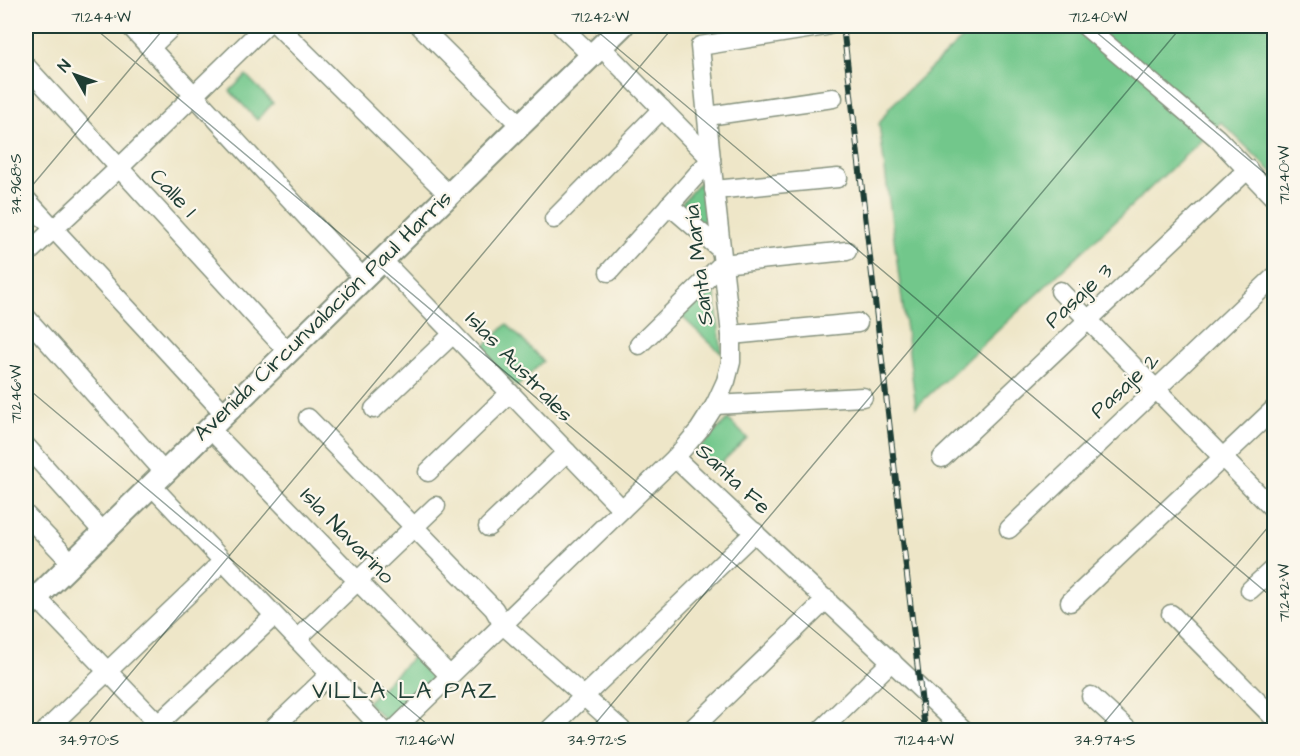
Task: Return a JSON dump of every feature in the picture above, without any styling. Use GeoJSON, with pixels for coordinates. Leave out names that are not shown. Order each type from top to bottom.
{"type":"FeatureCollection","features":[{"type":"Feature","properties":{"kind":"main road","name":"Avenida Circunvalación Paul Harris"},"geometry":{"type":"LineString","coordinates":[[31,603],[519,124],[623,26]]}},
{"type":"Feature","properties":{"kind":"street"},"geometry":{"type":"LineString","coordinates":[[130,26],[363,278]]}},
{"type":"Feature","properties":{"kind":"street"},"geometry":{"type":"LineString","coordinates":[[151,47],[173,26]]}},
{"type":"Feature","properties":{"kind":"street"},"geometry":{"type":"LineString","coordinates":[[26,255],[265,26]]}},
{"type":"Feature","properties":{"kind":"street"},"geometry":{"type":"LineString","coordinates":[[278,26],[448,194]]}},
{"type":"Feature","properties":{"kind":"street"},"geometry":{"type":"LineString","coordinates":[[420,26],[519,124]]}},
{"type":"Feature","properties":{"kind":"street"},"geometry":{"type":"LineString","coordinates":[[561,26],[634,81]]}},
{"type":"Feature","properties":{"kind":"street"},"geometry":{"type":"LineString","coordinates":[[609,272],[711,159],[624,69],[619,53],[619,38],[623,26]]}},
{"type":"Feature","properties":{"kind":"street"},"geometry":{"type":"LineString","coordinates":[[1085,26],[1199,123],[1275,198]]}},
{"type":"Feature","properties":{"kind":"street","name":"Santa María"},"geometry":{"type":"LineString","coordinates":[[675,458],[699,430],[715,405],[729,372],[731,335],[700,46],[826,27]]}},
{"type":"Feature","properties":{"kind":"street","name":"Calle 1"},"geometry":{"type":"LineString","coordinates":[[26,66],[287,351]]}},
{"type":"Feature","properties":{"kind":"street"},"geometry":{"type":"LineString","coordinates":[[708,116],[833,98]]}},
{"type":"Feature","properties":{"kind":"street"},"geometry":{"type":"LineString","coordinates":[[554,219],[662,109]]}},
{"type":"Feature","properties":{"kind":"street","name":"Pasaje 3"},"geometry":{"type":"LineString","coordinates":[[942,458],[1248,169]]}},
{"type":"Feature","properties":{"kind":"street"},"geometry":{"type":"LineString","coordinates":[[714,190],[838,178]]}},
{"type":"Feature","properties":{"kind":"street","name":"Isla Navarino"},"geometry":{"type":"LineString","coordinates":[[26,199],[357,581],[450,676]]}},
{"type":"Feature","properties":{"kind":"street"},"geometry":{"type":"LineString","coordinates":[[669,205],[721,256]]}},
{"type":"Feature","properties":{"kind":"street"},"geometry":{"type":"LineString","coordinates":[[639,345],[721,256],[847,251]]}},
{"type":"Feature","properties":{"kind":"street","name":"Islas Australes"},"geometry":{"type":"LineString","coordinates":[[381,259],[622,509]]}},
{"type":"Feature","properties":{"kind":"street","name":"Pasaje 2"},"geometry":{"type":"LineString","coordinates":[[1009,529],[1275,277]]}},
{"type":"Feature","properties":{"kind":"street"},"geometry":{"type":"LineString","coordinates":[[1060,291],[1222,459],[1275,510]]}},
{"type":"Feature","properties":{"kind":"street"},"geometry":{"type":"LineString","coordinates":[[26,317],[223,561],[383,730]]}},
{"type":"Feature","properties":{"kind":"street"},"geometry":{"type":"LineString","coordinates":[[731,335],[858,323]]}},
{"type":"Feature","properties":{"kind":"street"},"geometry":{"type":"LineString","coordinates":[[374,409],[453,334]]}},
{"type":"Feature","properties":{"kind":"street"},"geometry":{"type":"LineString","coordinates":[[428,472],[510,393]]}},
{"type":"Feature","properties":{"kind":"street"},"geometry":{"type":"LineString","coordinates":[[715,405],[863,397]]}},
{"type":"Feature","properties":{"kind":"street"},"geometry":{"type":"LineString","coordinates":[[1070,602],[1275,409]]}},
{"type":"Feature","properties":{"kind":"street"},"geometry":{"type":"LineString","coordinates":[[308,418],[494,609],[502,625],[622,730]]}},
{"type":"Feature","properties":{"kind":"street"},"geometry":{"type":"LineString","coordinates":[[26,446],[103,532]]}},
{"type":"Feature","properties":{"kind":"street"},"geometry":{"type":"LineString","coordinates":[[488,527],[567,452]]}},
{"type":"Feature","properties":{"kind":"street","name":"Santa Fe"},"geometry":{"type":"LineString","coordinates":[[394,730],[675,458],[964,730]]}},
{"type":"Feature","properties":{"kind":"street"},"geometry":{"type":"LineString","coordinates":[[297,639],[436,506]]}},
{"type":"Feature","properties":{"kind":"street"},"geometry":{"type":"LineString","coordinates":[[26,515],[72,563]]}},
{"type":"Feature","properties":{"kind":"street"},"geometry":{"type":"LineString","coordinates":[[549,730],[755,532]]}},
{"type":"Feature","properties":{"kind":"street"},"geometry":{"type":"LineString","coordinates":[[46,730],[106,670],[223,561]]}},
{"type":"Feature","properties":{"kind":"street"},"geometry":{"type":"LineString","coordinates":[[1250,590],[1275,568]]}},
{"type":"Feature","properties":{"kind":"street"},"geometry":{"type":"LineString","coordinates":[[691,730],[827,599]]}},
{"type":"Feature","properties":{"kind":"street"},"geometry":{"type":"LineString","coordinates":[[31,603],[106,670],[158,728],[274,616]]}},
{"type":"Feature","properties":{"kind":"street"},"geometry":{"type":"LineString","coordinates":[[1171,614],[1275,717]]}},
{"type":"Feature","properties":{"kind":"street"},"geometry":{"type":"LineString","coordinates":[[821,730],[892,662]]}},
{"type":"Feature","properties":{"kind":"street"},"geometry":{"type":"LineString","coordinates":[[271,730],[330,674]]}},
{"type":"Feature","properties":{"kind":"street"},"geometry":{"type":"LineString","coordinates":[[1091,696],[1128,730]]}},
{"type":"Feature","properties":{"kind":"green space"},"geometry":{"type":"Polygon","coordinates":[[[975,26],[1274,26],[1274,174],[1221,122],[916,407],[879,124],[890,107],[975,26]]]}},
{"type":"Feature","properties":{"kind":"green space"},"geometry":{"type":"Polygon","coordinates":[[[246,75],[273,103],[257,120],[230,91],[246,75]]]}},
{"type":"Feature","properties":{"kind":"green space"},"geometry":{"type":"Polygon","coordinates":[[[706,175],[714,239],[679,206],[706,175]]]}},
{"type":"Feature","properties":{"kind":"green space"},"geometry":{"type":"Polygon","coordinates":[[[713,278],[722,354],[679,314],[713,278]]]}},
{"type":"Feature","properties":{"kind":"green space"},"geometry":{"type":"Polygon","coordinates":[[[507,324],[543,361],[517,387],[480,350],[507,324]]]}},
{"type":"Feature","properties":{"kind":"green space"},"geometry":{"type":"Polygon","coordinates":[[[728,419],[747,438],[713,471],[695,452],[728,419]]]}},
{"type":"Feature","properties":{"kind":"green space"},"geometry":{"type":"Polygon","coordinates":[[[413,657],[438,682],[392,727],[367,702],[413,657]]]}},
{"type":"Feature","properties":{"kind":"railway"},"geometry":{"type":"LineString","coordinates":[[843,26],[925,730]]}},
{"type":"Feature","properties":{"kind":"district","name":"VILLA LA PAZ"},"geometry":{"type":"Point","coordinates":[405,691]}}]}
